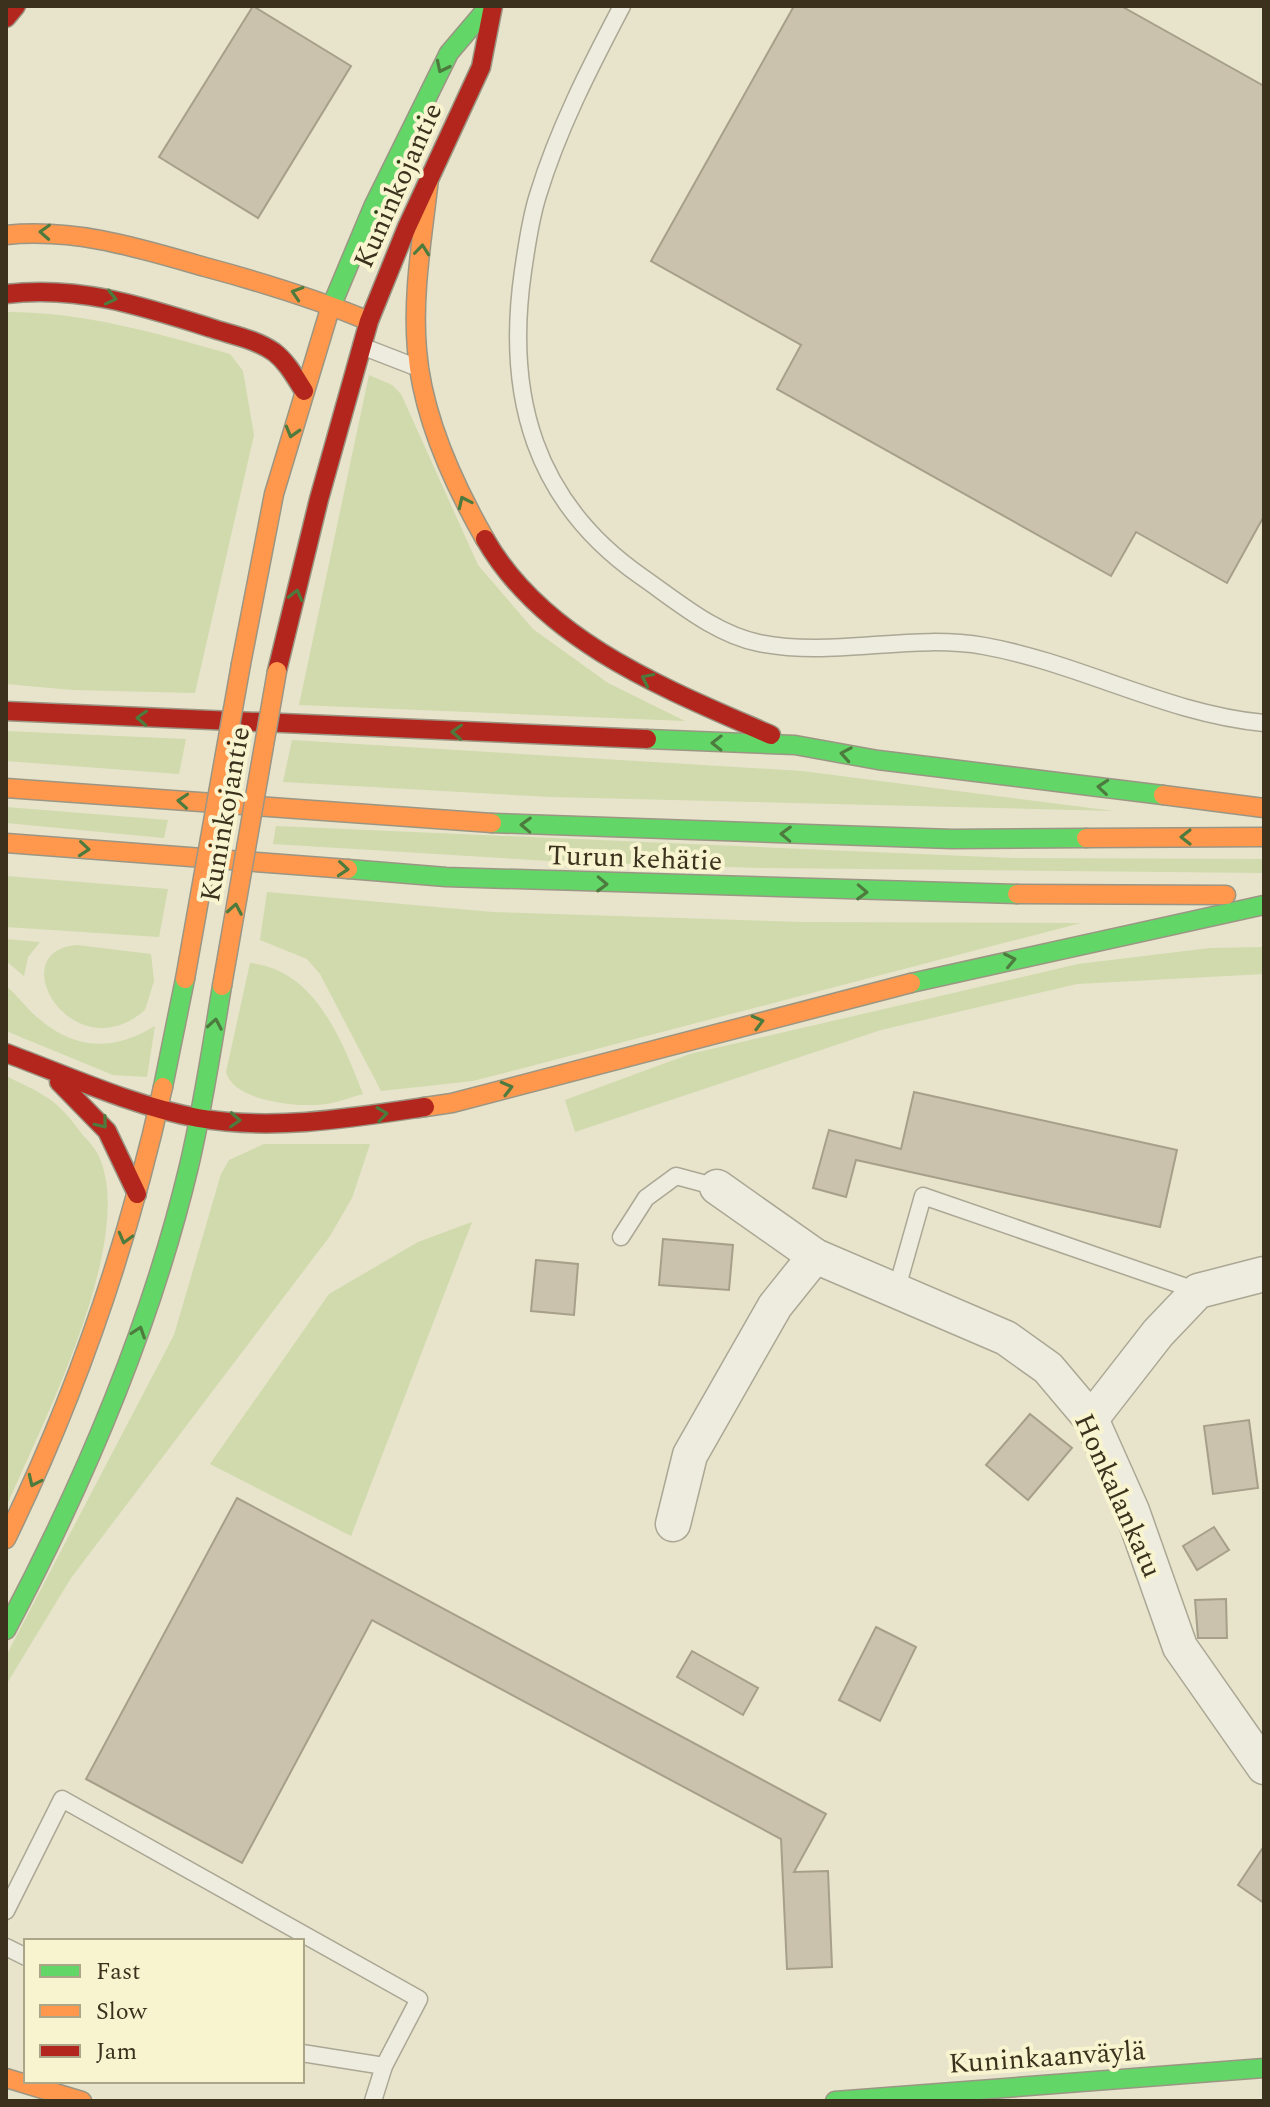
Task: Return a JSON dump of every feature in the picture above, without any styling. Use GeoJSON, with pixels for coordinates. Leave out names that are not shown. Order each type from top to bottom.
{"type":"FeatureCollection","features":[{"type":"Feature","properties":{"kind":"main road"},"geometry":{"type":"LineString","coordinates":[[6,18],[16,6]]}},
{"type":"Feature","properties":{"kind":"main road","name":"Kuninkojantie"},"geometry":{"type":"LineString","coordinates":[[6,1539],[78,1382],[117,1269],[137,1194],[159,1108],[185,979],[274,494],[304,391],[341,341],[369,321],[429,178],[481,67],[491,6]]}},
{"type":"Feature","properties":{"kind":"main road","name":"Kuninkojantie"},"geometry":{"type":"LineString","coordinates":[[6,1630],[113,1406],[157,1282],[199,1118],[277,671],[319,499],[341,341],[331,304],[373,207],[449,53],[491,6]]}},
{"type":"Feature","properties":{"kind":"main road"},"geometry":{"type":"LineString","coordinates":[[429,178],[417,289],[418,369],[445,457],[471,518],[495,554],[546,614],[615,664],[795,745]]}},
{"type":"Feature","properties":{"kind":"main road"},"geometry":{"type":"LineString","coordinates":[[6,235],[32,231],[89,236],[331,304],[369,321]]}},
{"type":"Feature","properties":{"kind":"main road"},"geometry":{"type":"LineString","coordinates":[[6,294],[68,291],[145,307],[259,344],[285,363],[304,391]]}},
{"type":"Feature","properties":{"kind":"main road"},"geometry":{"type":"LineString","coordinates":[[6,711],[795,745],[878,760],[1264,808]]}},
{"type":"Feature","properties":{"kind":"main road","name":"Turun kehätie"},"geometry":{"type":"LineString","coordinates":[[6,788],[450,822],[952,839],[1264,837]]}},
{"type":"Feature","properties":{"kind":"main road","name":"Turun kehätie"},"geometry":{"type":"LineString","coordinates":[[6,843],[477,879],[943,894],[1264,895]]}},
{"type":"Feature","properties":{"kind":"main road"},"geometry":{"type":"LineString","coordinates":[[6,1053],[44,1070],[199,1118],[297,1123],[334,1120],[431,1107],[866,993],[1264,905]]}},
{"type":"Feature","properties":{"kind":"main road"},"geometry":{"type":"LineString","coordinates":[[44,1070],[102,1120],[117,1144],[137,1194]]}},
{"type":"Feature","properties":{"kind":"main road","name":"Kuninkaanväylä"},"geometry":{"type":"LineString","coordinates":[[835,2101],[1264,2068]]}},
{"type":"Feature","properties":{"kind":"main road"},"geometry":{"type":"LineString","coordinates":[[6,2078],[82,2101]]}},
{"type":"Feature","properties":{"kind":"street","name":"Honkalankatu"},"geometry":{"type":"LineString","coordinates":[[717,1187],[815,1256],[897,1288],[1006,1338],[1048,1368],[1091,1419],[1132,1511],[1180,1647],[1264,1767]]}},
{"type":"Feature","properties":{"kind":"street"},"geometry":{"type":"LineString","coordinates":[[673,1524],[690,1455],[775,1306],[815,1256]]}},
{"type":"Feature","properties":{"kind":"street"},"geometry":{"type":"LineString","coordinates":[[1091,1419],[1158,1333],[1198,1291],[1264,1274]]}},
{"type":"Feature","properties":{"kind":"lane"},"geometry":{"type":"LineString","coordinates":[[622,6],[586,77],[538,193],[519,297],[516,337],[526,414],[550,479],[570,509],[605,547],[632,570],[715,627],[757,643],[819,650],[957,641],[1022,653],[1194,711],[1264,723]]}},
{"type":"Feature","properties":{"kind":"lane"},"geometry":{"type":"LineString","coordinates":[[341,341],[418,369]]}},
{"type":"Feature","properties":{"kind":"lane"},"geometry":{"type":"LineString","coordinates":[[621,1237],[646,1198],[676,1176],[717,1187]]}},
{"type":"Feature","properties":{"kind":"lane"},"geometry":{"type":"LineString","coordinates":[[897,1288],[923,1196],[1198,1291]]}},
{"type":"Feature","properties":{"kind":"lane"},"geometry":{"type":"LineString","coordinates":[[6,1911],[62,1799],[419,1999],[384,2066],[373,2101]]}},
{"type":"Feature","properties":{"kind":"lane"},"geometry":{"type":"LineString","coordinates":[[6,1947],[24,1956]]}},
{"type":"Feature","properties":{"kind":"lane"},"geometry":{"type":"LineString","coordinates":[[304,2053],[384,2066]]}},
{"type":"Feature","properties":{"kind":"green space"},"geometry":{"type":"Polygon","coordinates":[[[6,312],[64,316],[147,331],[230,354],[243,371],[254,435],[195,693],[73,690],[6,684],[6,312]]]}},
{"type":"Feature","properties":{"kind":"green space"},"geometry":{"type":"Polygon","coordinates":[[[369,375],[392,385],[401,394],[478,565],[533,629],[608,683],[685,721],[299,705],[369,375]]]}},
{"type":"Feature","properties":{"kind":"green space"},"geometry":{"type":"Polygon","coordinates":[[[6,731],[186,739],[179,774],[6,761],[6,731]]]}},
{"type":"Feature","properties":{"kind":"green space"},"geometry":{"type":"Polygon","coordinates":[[[292,740],[802,771],[1114,811],[550,797],[283,782],[292,740]]]}},
{"type":"Feature","properties":{"kind":"green space"},"geometry":{"type":"Polygon","coordinates":[[[6,807],[168,820],[164,838],[6,823],[6,807]]]}},
{"type":"Feature","properties":{"kind":"green space"},"geometry":{"type":"Polygon","coordinates":[[[276,826],[1012,858],[1264,859],[1264,873],[760,868],[567,862],[273,844],[276,826]]]}},
{"type":"Feature","properties":{"kind":"green space"},"geometry":{"type":"Polygon","coordinates":[[[6,876],[168,889],[159,937],[6,927],[6,876]]]}},
{"type":"Feature","properties":{"kind":"green space"},"geometry":{"type":"Polygon","coordinates":[[[267,892],[493,912],[802,922],[1081,923],[473,1081],[381,1091],[320,974],[307,959],[260,940],[267,892]]]}},
{"type":"Feature","properties":{"kind":"green space"},"geometry":{"type":"Polygon","coordinates":[[[6,939],[40,942],[28,957],[24,976],[6,961],[6,939]]]}},
{"type":"Feature","properties":{"kind":"green space"},"geometry":{"type":"Polygon","coordinates":[[[77,945],[151,954],[154,981],[145,1010],[118,1026],[93,1027],[72,1019],[55,1003],[46,985],[45,967],[55,952],[77,945]]]}},
{"type":"Feature","properties":{"kind":"green space"},"geometry":{"type":"Polygon","coordinates":[[[1264,947],[1264,974],[1077,984],[881,1030],[575,1132],[565,1100],[690,1054],[1078,964],[1210,948],[1264,947]]]}},
{"type":"Feature","properties":{"kind":"green space"},"geometry":{"type":"Polygon","coordinates":[[[250,963],[273,968],[293,979],[309,994],[335,1031],[363,1094],[327,1104],[285,1104],[254,1096],[232,1082],[226,1072],[250,963]]]}},
{"type":"Feature","properties":{"kind":"green space"},"geometry":{"type":"Polygon","coordinates":[[[6,986],[52,1029],[81,1042],[95,1044],[125,1040],[155,1026],[147,1077],[113,1075],[6,1031],[6,986]]]}},
{"type":"Feature","properties":{"kind":"green space"},"geometry":{"type":"Polygon","coordinates":[[[6,1076],[49,1099],[73,1122],[99,1156],[107,1195],[105,1238],[95,1285],[79,1335],[6,1508],[6,1076]]]}},
{"type":"Feature","properties":{"kind":"green space"},"geometry":{"type":"Polygon","coordinates":[[[264,1144],[370,1144],[352,1198],[330,1236],[71,1578],[6,1685],[6,1656],[174,1335],[221,1174],[229,1160],[264,1144]]]}},
{"type":"Feature","properties":{"kind":"green space"},"geometry":{"type":"Polygon","coordinates":[[[472,1222],[351,1536],[210,1464],[329,1294],[418,1242],[472,1222]]]}},
{"type":"Feature","properties":{"kind":"building"},"geometry":{"type":"Polygon","coordinates":[[[253,6],[351,66],[258,218],[159,157],[253,6]]]}},
{"type":"Feature","properties":{"kind":"building"},"geometry":{"type":"Polygon","coordinates":[[[794,6],[1121,6],[1264,86],[1264,516],[1227,583],[1136,532],[1111,576],[777,389],[801,345],[651,261],[794,6]]]}},
{"type":"Feature","properties":{"kind":"building"},"geometry":{"type":"Polygon","coordinates":[[[914,1092],[1177,1150],[1160,1227],[856,1160],[846,1197],[813,1188],[829,1130],[901,1149],[914,1092]]]}},
{"type":"Feature","properties":{"kind":"building"},"geometry":{"type":"Polygon","coordinates":[[[663,1239],[733,1245],[729,1290],[659,1285],[663,1239]]]}},
{"type":"Feature","properties":{"kind":"building"},"geometry":{"type":"Polygon","coordinates":[[[536,1260],[578,1264],[574,1315],[531,1311],[536,1260]]]}},
{"type":"Feature","properties":{"kind":"building"},"geometry":{"type":"Polygon","coordinates":[[[1030,1414],[1072,1448],[1028,1500],[986,1465],[1030,1414]]]}},
{"type":"Feature","properties":{"kind":"building"},"geometry":{"type":"Polygon","coordinates":[[[1249,1420],[1258,1488],[1213,1494],[1204,1426],[1249,1420]]]}},
{"type":"Feature","properties":{"kind":"building"},"geometry":{"type":"Polygon","coordinates":[[[237,1498],[826,1814],[794,1872],[828,1871],[832,1967],[787,1969],[781,1839],[372,1620],[242,1863],[86,1779],[237,1498]]]}},
{"type":"Feature","properties":{"kind":"building"},"geometry":{"type":"Polygon","coordinates":[[[1214,1527],[1229,1550],[1197,1570],[1183,1546],[1214,1527]]]}},
{"type":"Feature","properties":{"kind":"building"},"geometry":{"type":"Polygon","coordinates":[[[1226,1599],[1227,1638],[1198,1638],[1195,1600],[1226,1599]]]}},
{"type":"Feature","properties":{"kind":"building"},"geometry":{"type":"Polygon","coordinates":[[[876,1627],[916,1647],[880,1721],[839,1700],[876,1627]]]}},
{"type":"Feature","properties":{"kind":"building"},"geometry":{"type":"Polygon","coordinates":[[[692,1651],[758,1688],[743,1715],[677,1677],[692,1651]]]}},
{"type":"Feature","properties":{"kind":"building"},"geometry":{"type":"Polygon","coordinates":[[[1264,1846],[1264,1903],[1238,1885],[1264,1846]]]}},
{"type":"Feature","properties":{"kind":"traffic: fast"},"geometry":{"type":"LineString","coordinates":[[329,312],[373,207],[449,53],[489,6]]}},
{"type":"Feature","properties":{"kind":"traffic: fast"},"geometry":{"type":"LineString","coordinates":[[647,739],[795,745],[878,760],[1163,795]]}},
{"type":"Feature","properties":{"kind":"traffic: fast"},"geometry":{"type":"LineString","coordinates":[[492,823],[952,839],[1086,838]]}},
{"type":"Feature","properties":{"kind":"traffic: fast"},"geometry":{"type":"LineString","coordinates":[[348,869],[446,877],[1017,894]]}},
{"type":"Feature","properties":{"kind":"traffic: fast"},"geometry":{"type":"LineString","coordinates":[[911,983],[1264,905]]}},
{"type":"Feature","properties":{"kind":"traffic: fast"},"geometry":{"type":"LineString","coordinates":[[163,1087],[185,979]]}},
{"type":"Feature","properties":{"kind":"traffic: fast"},"geometry":{"type":"LineString","coordinates":[[6,1630],[88,1462],[135,1346],[155,1287],[194,1144],[222,986]]}},
{"type":"Feature","properties":{"kind":"traffic: fast"},"geometry":{"type":"LineString","coordinates":[[835,2101],[1264,2068]]}},
{"type":"Feature","properties":{"kind":"traffic: slow"},"geometry":{"type":"LineString","coordinates":[[429,178],[416,307],[420,374],[441,448],[485,539]]}},
{"type":"Feature","properties":{"kind":"traffic: slow"},"geometry":{"type":"LineString","coordinates":[[6,235],[57,234],[107,241],[268,285],[369,321]]}},
{"type":"Feature","properties":{"kind":"traffic: slow"},"geometry":{"type":"LineString","coordinates":[[241,664],[274,494],[329,312]]}},
{"type":"Feature","properties":{"kind":"traffic: slow"},"geometry":{"type":"LineString","coordinates":[[185,979],[241,664]]}},
{"type":"Feature","properties":{"kind":"traffic: slow"},"geometry":{"type":"LineString","coordinates":[[222,986],[277,671]]}},
{"type":"Feature","properties":{"kind":"traffic: slow"},"geometry":{"type":"LineString","coordinates":[[6,788],[492,823]]}},
{"type":"Feature","properties":{"kind":"traffic: slow"},"geometry":{"type":"LineString","coordinates":[[1163,795],[1264,808]]}},
{"type":"Feature","properties":{"kind":"traffic: slow"},"geometry":{"type":"LineString","coordinates":[[1086,838],[1264,837]]}},
{"type":"Feature","properties":{"kind":"traffic: slow"},"geometry":{"type":"LineString","coordinates":[[6,843],[348,869]]}},
{"type":"Feature","properties":{"kind":"traffic: slow"},"geometry":{"type":"LineString","coordinates":[[1017,894],[1226,895]]}},
{"type":"Feature","properties":{"kind":"traffic: slow"},"geometry":{"type":"LineString","coordinates":[[425,1107],[452,1103],[911,983]]}},
{"type":"Feature","properties":{"kind":"traffic: slow"},"geometry":{"type":"LineString","coordinates":[[6,1539],[56,1429],[98,1318],[134,1204],[163,1087]]}},
{"type":"Feature","properties":{"kind":"traffic: slow"},"geometry":{"type":"LineString","coordinates":[[6,2078],[82,2101]]}},
{"type":"Feature","properties":{"kind":"traffic: jam"},"geometry":{"type":"LineString","coordinates":[[6,18],[16,6]]}},
{"type":"Feature","properties":{"kind":"traffic: jam"},"geometry":{"type":"LineString","coordinates":[[277,671],[319,499],[369,321],[407,227],[481,67],[493,6]]}},
{"type":"Feature","properties":{"kind":"traffic: jam"},"geometry":{"type":"LineString","coordinates":[[6,294],[59,292],[110,299],[243,338],[279,356],[304,391]]}},
{"type":"Feature","properties":{"kind":"traffic: jam"},"geometry":{"type":"LineString","coordinates":[[485,539],[510,575],[540,607],[574,634],[651,680],[771,735]]}},
{"type":"Feature","properties":{"kind":"traffic: jam"},"geometry":{"type":"LineString","coordinates":[[6,711],[647,739]]}},
{"type":"Feature","properties":{"kind":"traffic: jam"},"geometry":{"type":"LineString","coordinates":[[6,1053],[149,1106],[226,1122],[312,1122],[425,1107]]}},
{"type":"Feature","properties":{"kind":"traffic: jam"},"geometry":{"type":"LineString","coordinates":[[59,1082],[107,1131],[137,1194]]}}]}
